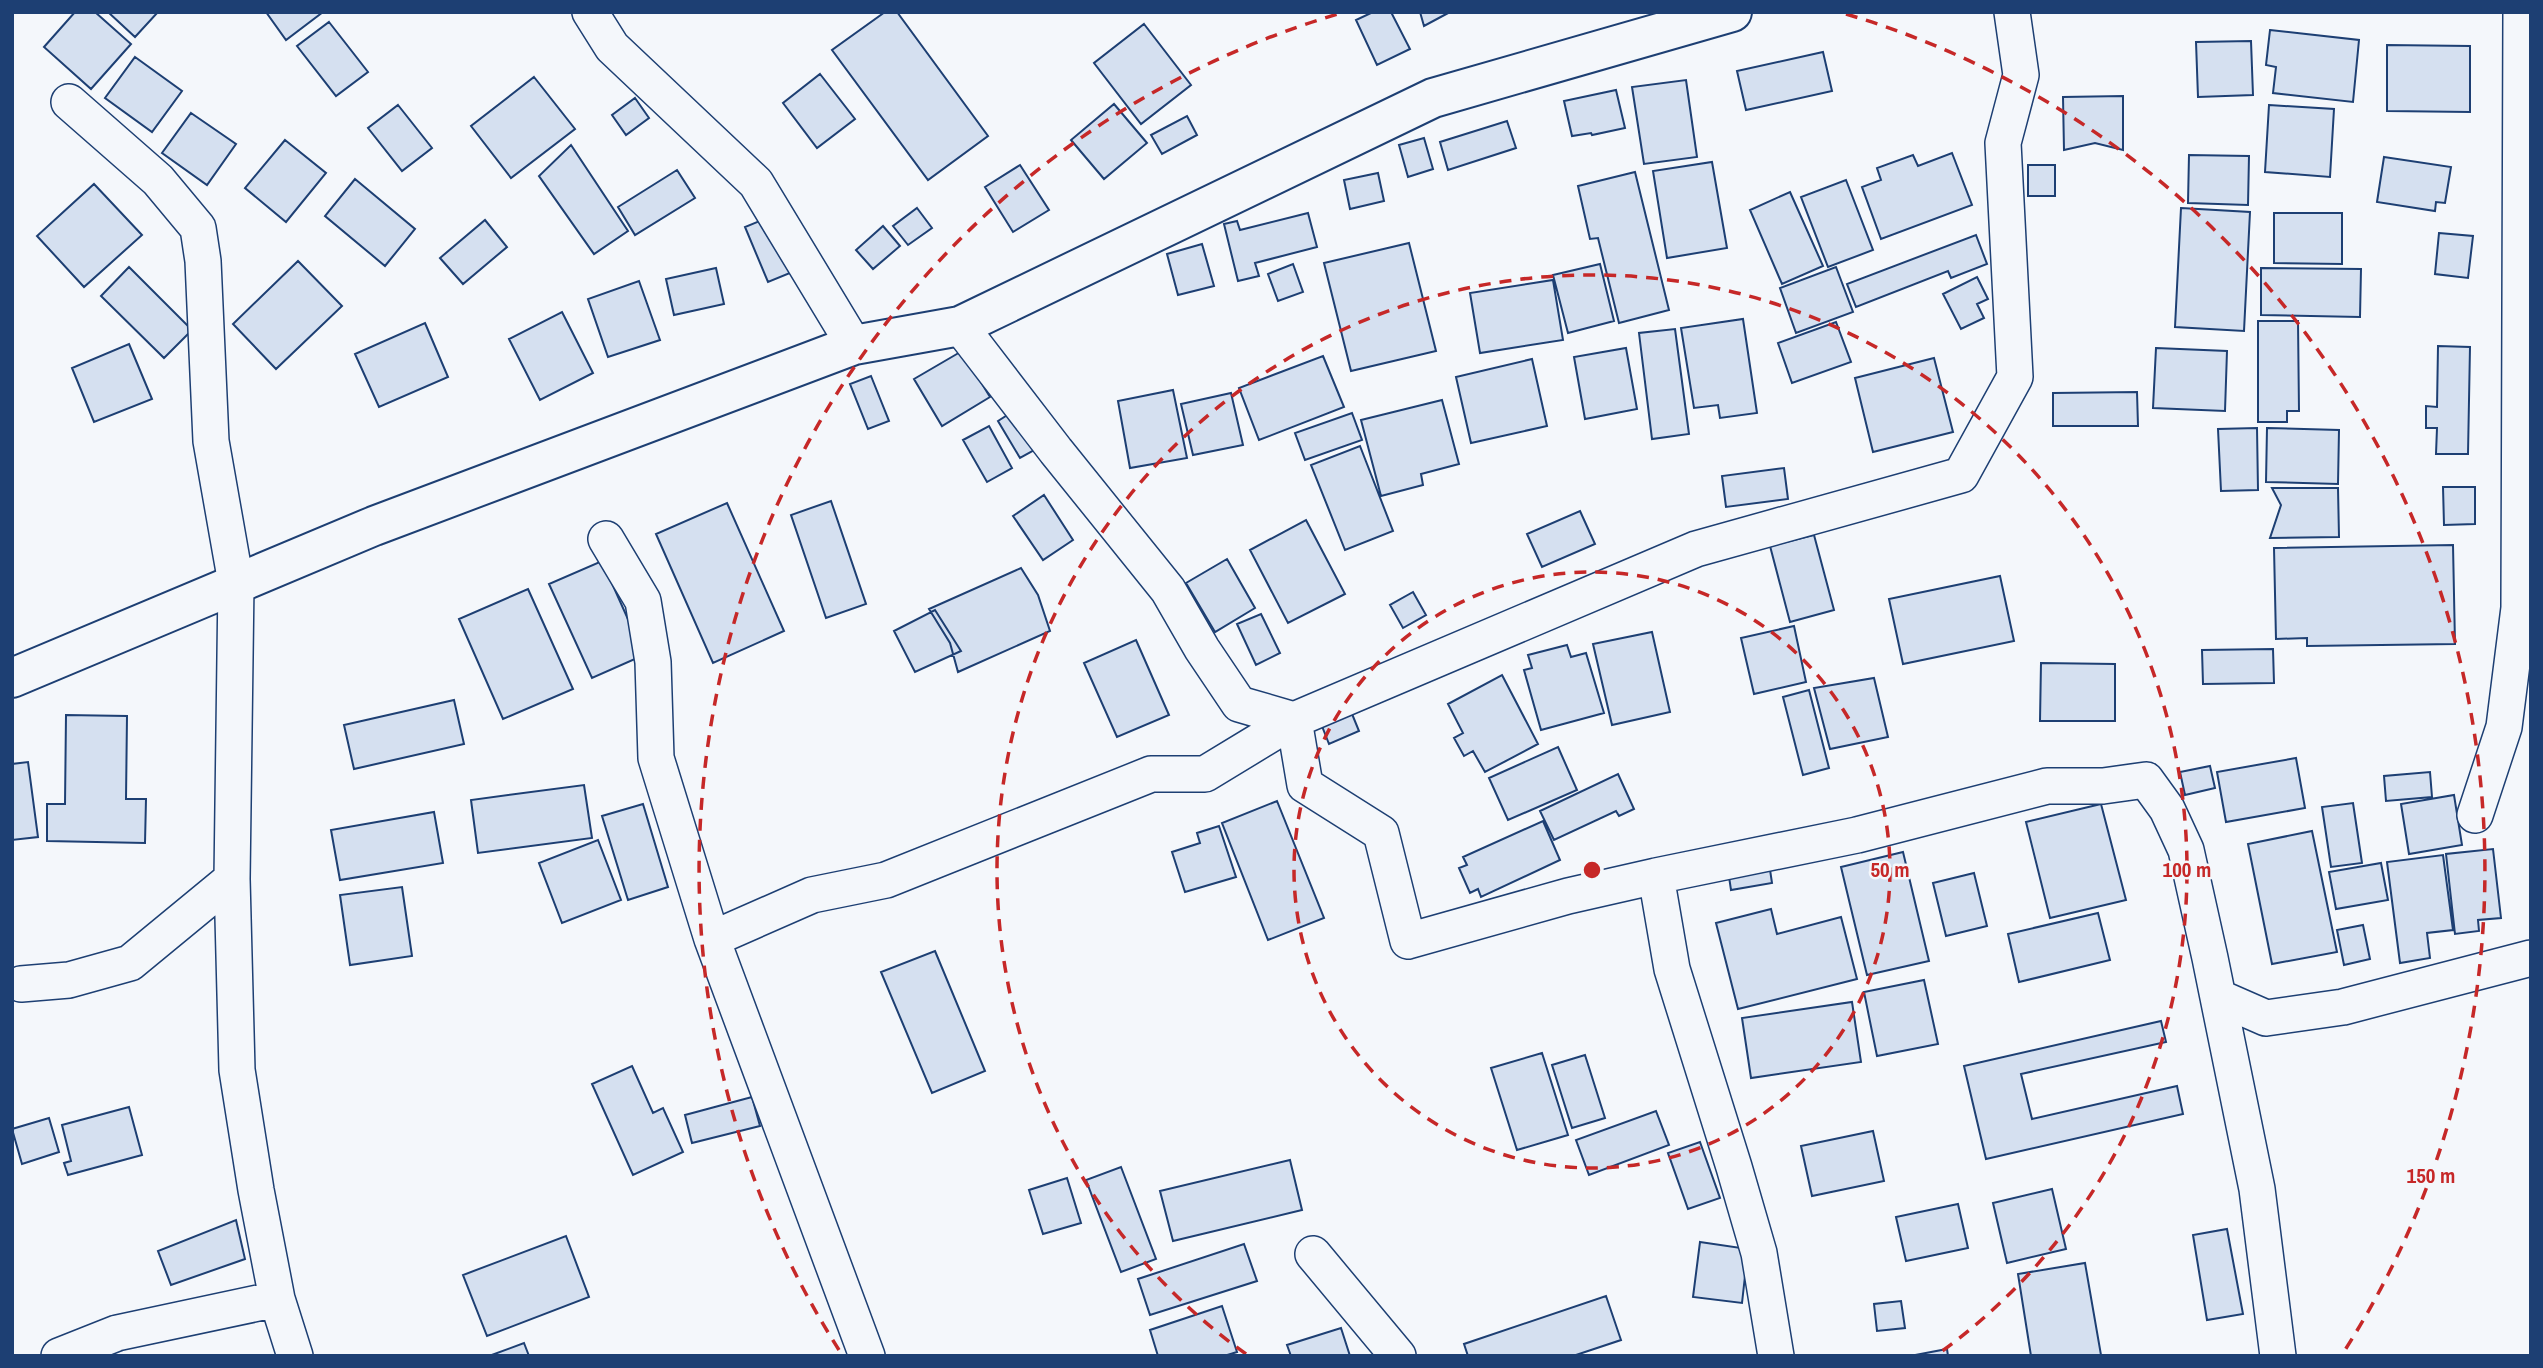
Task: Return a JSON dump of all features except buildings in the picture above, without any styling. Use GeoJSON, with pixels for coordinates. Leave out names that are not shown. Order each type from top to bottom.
{"type":"FeatureCollection","features":[{"type":"Feature","properties":{"kind":"street"},"geometry":{"type":"LineString","coordinates":[[590,12],[612,47],[756,183],[854,345]]}},
{"type":"Feature","properties":{"kind":"street"},"geometry":{"type":"LineString","coordinates":[[12,678],[374,526],[854,345],[960,326],[1433,98],[1732,12]]}},
{"type":"Feature","properties":{"kind":"street"},"geometry":{"type":"LineString","coordinates":[[712,939],[812,895],[886,880],[1151,774],[1205,774],[1294,720],[1696,549],[1961,475],[2015,377],[2003,143],[2021,75],[2012,12]]}},
{"type":"Feature","properties":{"kind":"street"},"geometry":{"type":"LineString","coordinates":[[2475,815],[2504,727],[2518,608],[2521,12]]}},
{"type":"Feature","properties":{"kind":"street"},"geometry":{"type":"LineString","coordinates":[[69,102],[158,180],[198,228],[203,261],[211,441],[236,583],[232,879],[237,1070],[277,1299],[295,1356]]}},
{"type":"Feature","properties":{"kind":"street"},"geometry":{"type":"LineString","coordinates":[[960,326],[1168,590],[1202,649],[1239,704],[1294,720]]}},
{"type":"Feature","properties":{"kind":"street"},"geometry":{"type":"LineString","coordinates":[[606,539],[643,601],[653,662],[656,758],[712,939],[867,1356]]}},
{"type":"Feature","properties":{"kind":"street"},"geometry":{"type":"LineString","coordinates":[[1294,720],[1305,785],[1381,834],[1408,941],[1568,896],[1857,835],[2047,786],[2103,786],[2146,780],[2167,809],[2186,850],[2257,1189],[2278,1356]]}},
{"type":"Feature","properties":{"kind":"street"},"geometry":{"type":"LineString","coordinates":[[1656,876],[1672,969],[1759,1253],[1776,1356]]}},
{"type":"Feature","properties":{"kind":"street"},"geometry":{"type":"LineString","coordinates":[[22,985],[69,980],[130,963],[232,879]]}},
{"type":"Feature","properties":{"kind":"street"},"geometry":{"type":"LineString","coordinates":[[2218,997],[2266,1018],[2343,1007],[2531,958]]}},
{"type":"Feature","properties":{"kind":"street"},"geometry":{"type":"LineString","coordinates":[[1313,1255],[1398,1356]]}},
{"type":"Feature","properties":{"kind":"street"},"geometry":{"type":"LineString","coordinates":[[59,1356],[117,1333],[277,1299]]}}]}
